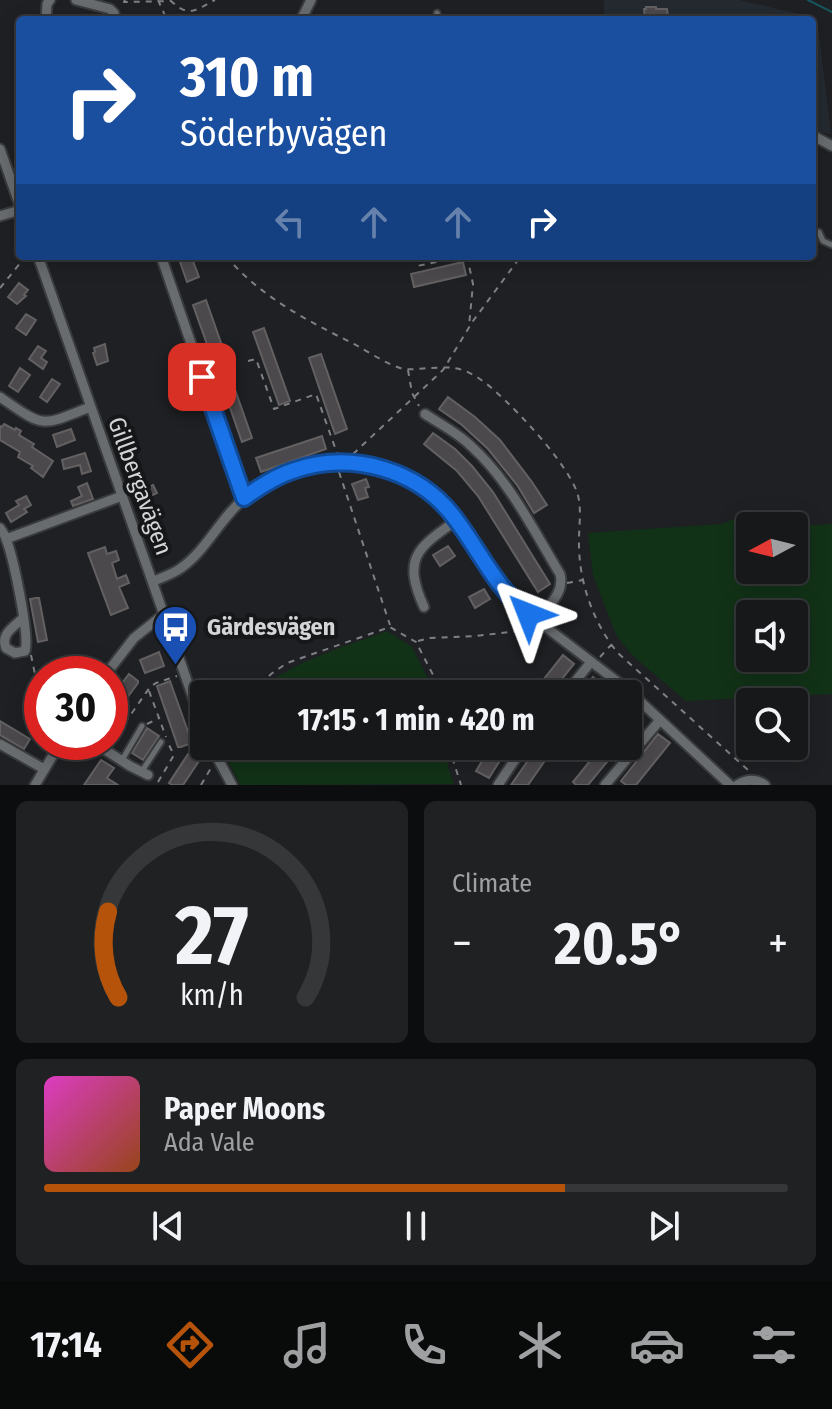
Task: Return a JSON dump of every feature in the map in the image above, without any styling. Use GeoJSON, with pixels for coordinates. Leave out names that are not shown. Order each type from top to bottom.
{"type":"FeatureCollection","features":[{"type":"Feature","properties":{"kind":"street"},"geometry":{"type":"LineString","coordinates":[[76,0],[110,9],[114,16]]}},
{"type":"Feature","properties":{"kind":"street"},"geometry":{"type":"LineString","coordinates":[[0,149],[16,196]]}},
{"type":"Feature","properties":{"kind":"street","name":"Gillbergavägen"},"geometry":{"type":"LineString","coordinates":[[39,260],[190,688]]}},
{"type":"Feature","properties":{"kind":"street"},"geometry":{"type":"LineString","coordinates":[[162,260],[244,498]]}},
{"type":"Feature","properties":{"kind":"street"},"geometry":{"type":"LineString","coordinates":[[0,397],[39,422],[54,421],[90,407]]}},
{"type":"Feature","properties":{"kind":"street"},"geometry":{"type":"LineString","coordinates":[[425,414],[470,445],[485,460],[514,498],[560,574],[562,583],[556,598],[539,622]]}},
{"type":"Feature","properties":{"kind":"street"},"geometry":{"type":"LineString","coordinates":[[154,581],[190,561],[244,498],[290,471],[338,460],[373,465],[398,473],[441,501],[513,602],[627,689],[730,785]]}},
{"type":"Feature","properties":{"kind":"street"},"geometry":{"type":"LineString","coordinates":[[6,539],[122,496]]}},
{"type":"Feature","properties":{"kind":"street"},"geometry":{"type":"LineString","coordinates":[[424,607],[415,587],[414,566],[424,546],[457,520]]}},
{"type":"Feature","properties":{"kind":"street"},"geometry":{"type":"LineString","coordinates":[[0,528],[6,539],[23,618],[27,641],[26,649],[21,653],[10,651],[6,648],[5,635],[23,618]]}},
{"type":"Feature","properties":{"kind":"street"},"geometry":{"type":"LineString","coordinates":[[120,656],[134,638],[164,614]]}},
{"type":"Feature","properties":{"kind":"street"},"geometry":{"type":"LineString","coordinates":[[577,680],[592,663]]}},
{"type":"Feature","properties":{"kind":"street"},"geometry":{"type":"LineString","coordinates":[[605,785],[660,720]]}},
{"type":"Feature","properties":{"kind":"street"},"geometry":{"type":"LineString","coordinates":[[0,744],[44,769]]}},
{"type":"Feature","properties":{"kind":"street"},"geometry":{"type":"LineString","coordinates":[[35,785],[50,760]]}},
{"type":"Feature","properties":{"kind":"street"},"geometry":{"type":"LineString","coordinates":[[121,760],[145,774]]}},
{"type":"Feature","properties":{"kind":"street"},"geometry":{"type":"LineString","coordinates":[[218,760],[232,785]]}},
{"type":"Feature","properties":{"kind":"street"},"geometry":{"type":"LineString","coordinates":[[498,785],[515,760]]}},
{"type":"Feature","properties":{"kind":"street"},"geometry":{"type":"LineString","coordinates":[[737,785],[750,780],[765,785]]}},
{"type":"Feature","properties":{"kind":"lane"},"geometry":{"type":"LineString","coordinates":[[819,232],[823,241],[832,245]]}},
{"type":"Feature","properties":{"kind":"lane"},"geometry":{"type":"LineString","coordinates":[[128,749],[142,726]]}},
{"type":"Feature","properties":{"kind":"lane"},"geometry":{"type":"LineString","coordinates":[[145,774],[161,742]]}},
{"type":"Feature","properties":{"kind":"path"},"geometry":{"type":"LineString","coordinates":[[125,0],[171,1],[179,9],[190,12],[215,0]]}},
{"type":"Feature","properties":{"kind":"path"},"geometry":{"type":"LineString","coordinates":[[0,288],[23,260]]}},
{"type":"Feature","properties":{"kind":"path"},"geometry":{"type":"LineString","coordinates":[[416,260],[417,266],[446,260]]}},
{"type":"Feature","properties":{"kind":"path"},"geometry":{"type":"LineString","coordinates":[[468,260],[473,284],[469,327]]}},
{"type":"Feature","properties":{"kind":"path"},"geometry":{"type":"LineString","coordinates":[[349,462],[351,455],[443,370],[469,327],[518,260]]}},
{"type":"Feature","properties":{"kind":"path"},"geometry":{"type":"LineString","coordinates":[[248,361],[256,359],[274,409],[316,394],[390,627],[416,642],[436,680]]}},
{"type":"Feature","properties":{"kind":"path"},"geometry":{"type":"LineString","coordinates":[[408,369],[414,397],[425,414]]}},
{"type":"Feature","properties":{"kind":"path"},"geometry":{"type":"LineString","coordinates":[[562,583],[583,580]]}},
{"type":"Feature","properties":{"kind":"path"},"geometry":{"type":"LineString","coordinates":[[416,642],[430,638],[535,629],[539,622]]}},
{"type":"Feature","properties":{"kind":"path"},"geometry":{"type":"LineString","coordinates":[[266,680],[287,663],[390,627]]}},
{"type":"Feature","properties":{"kind":"path"},"geometry":{"type":"LineString","coordinates":[[592,663],[611,645]]}},
{"type":"Feature","properties":{"kind":"path"},"geometry":{"type":"LineString","coordinates":[[26,649],[30,656]]}},
{"type":"Feature","properties":{"kind":"path"},"geometry":{"type":"LineString","coordinates":[[128,719],[150,687],[185,674]]}},
{"type":"Feature","properties":{"kind":"path"},"geometry":{"type":"LineString","coordinates":[[142,726],[159,718]]}},
{"type":"Feature","properties":{"kind":"path"},"geometry":{"type":"LineString","coordinates":[[201,785],[216,760]]}},
{"type":"Feature","properties":{"kind":"path"},"geometry":{"type":"LineString","coordinates":[[453,760],[461,785]]}},
{"type":"Feature","properties":{"kind":"shaded area"},"geometry":{"type":"Polygon","coordinates":[[[604,0],[739,0],[808,16],[604,16],[604,0]]]}},
{"type":"Feature","properties":{"kind":"shaded area"},"geometry":{"type":"Polygon","coordinates":[[[816,18],[817,18],[831,134],[816,132],[816,18]]]}},
{"type":"Feature","properties":{"kind":"green space"},"geometry":{"type":"Polygon","coordinates":[[[736,518],[736,584],[808,584],[808,525],[832,524],[832,694],[808,695],[808,688],[736,688],[736,699],[686,701],[632,655],[616,635],[593,575],[588,533],[722,524],[736,518]]]}},
{"type":"Feature","properties":{"kind":"green space"},"geometry":{"type":"Polygon","coordinates":[[[387,631],[412,647],[429,680],[275,680],[299,665],[387,631]]]}},
{"type":"Feature","properties":{"kind":"green space"},"geometry":{"type":"Polygon","coordinates":[[[228,760],[447,760],[454,784],[240,785],[228,760]]]}},
{"type":"Feature","properties":{"kind":"building"},"geometry":{"type":"Polygon","coordinates":[[[646,9],[667,9],[668,16],[645,16],[646,9]]]}},
{"type":"Feature","properties":{"kind":"building"},"geometry":{"type":"Polygon","coordinates":[[[179,260],[193,260],[199,277],[187,282],[179,260]]]}},
{"type":"Feature","properties":{"kind":"building"},"geometry":{"type":"Polygon","coordinates":[[[463,262],[466,275],[414,287],[411,274],[463,262]]]}},
{"type":"Feature","properties":{"kind":"building"},"geometry":{"type":"Polygon","coordinates":[[[19,283],[28,290],[17,304],[8,297],[19,283]]]}},
{"type":"Feature","properties":{"kind":"building"},"geometry":{"type":"Polygon","coordinates":[[[206,300],[226,357],[213,361],[193,305],[206,300]]]}},
{"type":"Feature","properties":{"kind":"building"},"geometry":{"type":"Polygon","coordinates":[[[26,314],[36,320],[26,335],[16,328],[26,314]]]}},
{"type":"Feature","properties":{"kind":"building"},"geometry":{"type":"Polygon","coordinates":[[[264,328],[290,401],[279,405],[253,332],[264,328]]]}},
{"type":"Feature","properties":{"kind":"building"},"geometry":{"type":"Polygon","coordinates":[[[105,344],[108,361],[97,365],[94,348],[105,344]]]}},
{"type":"Feature","properties":{"kind":"building"},"geometry":{"type":"Polygon","coordinates":[[[38,346],[46,351],[41,358],[47,362],[43,369],[29,359],[38,346]]]}},
{"type":"Feature","properties":{"kind":"building"},"geometry":{"type":"Polygon","coordinates":[[[321,354],[347,429],[335,434],[309,358],[321,354]]]}},
{"type":"Feature","properties":{"kind":"building"},"geometry":{"type":"Polygon","coordinates":[[[20,368],[30,375],[18,392],[9,386],[20,368]]]}},
{"type":"Feature","properties":{"kind":"building"},"geometry":{"type":"Polygon","coordinates":[[[52,379],[60,384],[47,402],[40,397],[52,379]]]}},
{"type":"Feature","properties":{"kind":"building"},"geometry":{"type":"Polygon","coordinates":[[[232,381],[252,438],[242,442],[222,385],[232,381]]]}},
{"type":"Feature","properties":{"kind":"building"},"geometry":{"type":"Polygon","coordinates":[[[448,397],[500,440],[547,505],[534,513],[517,485],[488,449],[439,409],[448,397]]]}},
{"type":"Feature","properties":{"kind":"building"},"geometry":{"type":"Polygon","coordinates":[[[4,424],[21,431],[19,435],[53,461],[43,477],[18,457],[20,452],[0,440],[0,426],[4,424]]]}},
{"type":"Feature","properties":{"kind":"building"},"geometry":{"type":"Polygon","coordinates":[[[71,429],[75,440],[57,447],[53,435],[71,429]]]}},
{"type":"Feature","properties":{"kind":"building"},"geometry":{"type":"Polygon","coordinates":[[[433,433],[455,449],[493,492],[550,584],[538,592],[478,496],[457,471],[424,444],[433,433]]]}},
{"type":"Feature","properties":{"kind":"building"},"geometry":{"type":"Polygon","coordinates":[[[322,436],[326,449],[261,472],[256,458],[322,436]]]}},
{"type":"Feature","properties":{"kind":"building"},"geometry":{"type":"Polygon","coordinates":[[[85,453],[91,471],[82,474],[80,465],[64,469],[62,460],[85,453]]]}},
{"type":"Feature","properties":{"kind":"building"},"geometry":{"type":"Polygon","coordinates":[[[138,466],[146,489],[153,485],[157,493],[143,503],[128,469],[138,466]]]}},
{"type":"Feature","properties":{"kind":"building"},"geometry":{"type":"Polygon","coordinates":[[[366,479],[368,497],[358,500],[352,484],[366,479]]]}},
{"type":"Feature","properties":{"kind":"building"},"geometry":{"type":"Polygon","coordinates":[[[87,483],[93,499],[73,506],[71,501],[82,496],[78,487],[87,483]]]}},
{"type":"Feature","properties":{"kind":"building"},"geometry":{"type":"Polygon","coordinates":[[[26,496],[31,505],[24,509],[27,512],[11,522],[6,513],[19,505],[16,501],[26,496]]]}},
{"type":"Feature","properties":{"kind":"building"},"geometry":{"type":"Polygon","coordinates":[[[448,546],[455,556],[440,566],[433,555],[448,546]]]}},
{"type":"Feature","properties":{"kind":"building"},"geometry":{"type":"Polygon","coordinates":[[[105,547],[107,554],[116,551],[119,560],[112,563],[117,579],[126,575],[129,583],[119,587],[128,608],[111,615],[88,553],[105,547]]]}},
{"type":"Feature","properties":{"kind":"building"},"geometry":{"type":"Polygon","coordinates":[[[484,589],[490,599],[475,608],[469,597],[484,589]]]}},
{"type":"Feature","properties":{"kind":"building"},"geometry":{"type":"Polygon","coordinates":[[[39,598],[47,640],[38,642],[30,599],[39,598]]]}},
{"type":"Feature","properties":{"kind":"building"},"geometry":{"type":"Polygon","coordinates":[[[159,652],[164,666],[145,673],[140,660],[159,652]]]}},
{"type":"Feature","properties":{"kind":"building"},"geometry":{"type":"Polygon","coordinates":[[[563,655],[574,664],[561,680],[543,680],[563,655]]]}},
{"type":"Feature","properties":{"kind":"building"},"geometry":{"type":"Polygon","coordinates":[[[128,675],[138,683],[128,697],[128,675]]]}},
{"type":"Feature","properties":{"kind":"building"},"geometry":{"type":"Polygon","coordinates":[[[170,681],[190,744],[178,747],[157,686],[170,681]]]}},
{"type":"Feature","properties":{"kind":"building"},"geometry":{"type":"Polygon","coordinates":[[[0,721],[24,735],[24,749],[0,735],[0,721]]]}},
{"type":"Feature","properties":{"kind":"building"},"geometry":{"type":"Polygon","coordinates":[[[147,728],[159,736],[143,760],[132,753],[147,728]]]}},
{"type":"Feature","properties":{"kind":"building"},"geometry":{"type":"Polygon","coordinates":[[[658,734],[670,743],[636,785],[626,785],[621,781],[638,760],[642,760],[642,754],[658,734]]]}},
{"type":"Feature","properties":{"kind":"building"},"geometry":{"type":"Polygon","coordinates":[[[188,754],[190,760],[199,761],[183,785],[169,783],[188,754]]]}},
{"type":"Feature","properties":{"kind":"building"},"geometry":{"type":"Polygon","coordinates":[[[101,760],[114,768],[107,778],[118,785],[84,785],[101,760]]]}},
{"type":"Feature","properties":{"kind":"building"},"geometry":{"type":"Polygon","coordinates":[[[483,760],[500,760],[489,778],[476,771],[483,760]]]}},
{"type":"Feature","properties":{"kind":"building"},"geometry":{"type":"Polygon","coordinates":[[[528,760],[545,760],[528,785],[511,785],[528,760]]]}},
{"type":"Feature","properties":{"kind":"building"},"geometry":{"type":"Polygon","coordinates":[[[591,760],[609,760],[588,785],[573,782],[591,760]]]}},
{"type":"Feature","properties":{"kind":"waterway"},"geometry":{"type":"LineString","coordinates":[[808,0],[832,12]]}},
{"type":"Feature","properties":{"kind":"place","name":"Gärdesvägen"},"geometry":{"type":"Point","coordinates":[176,666]}},
{"type":"Feature","properties":{"kind":"route"},"geometry":{"type":"LineString","coordinates":[[202,377],[244,498],[290,471],[327,463],[342,461],[373,465],[398,473],[441,501],[457,520],[500,587],[528,614]]}}]}
